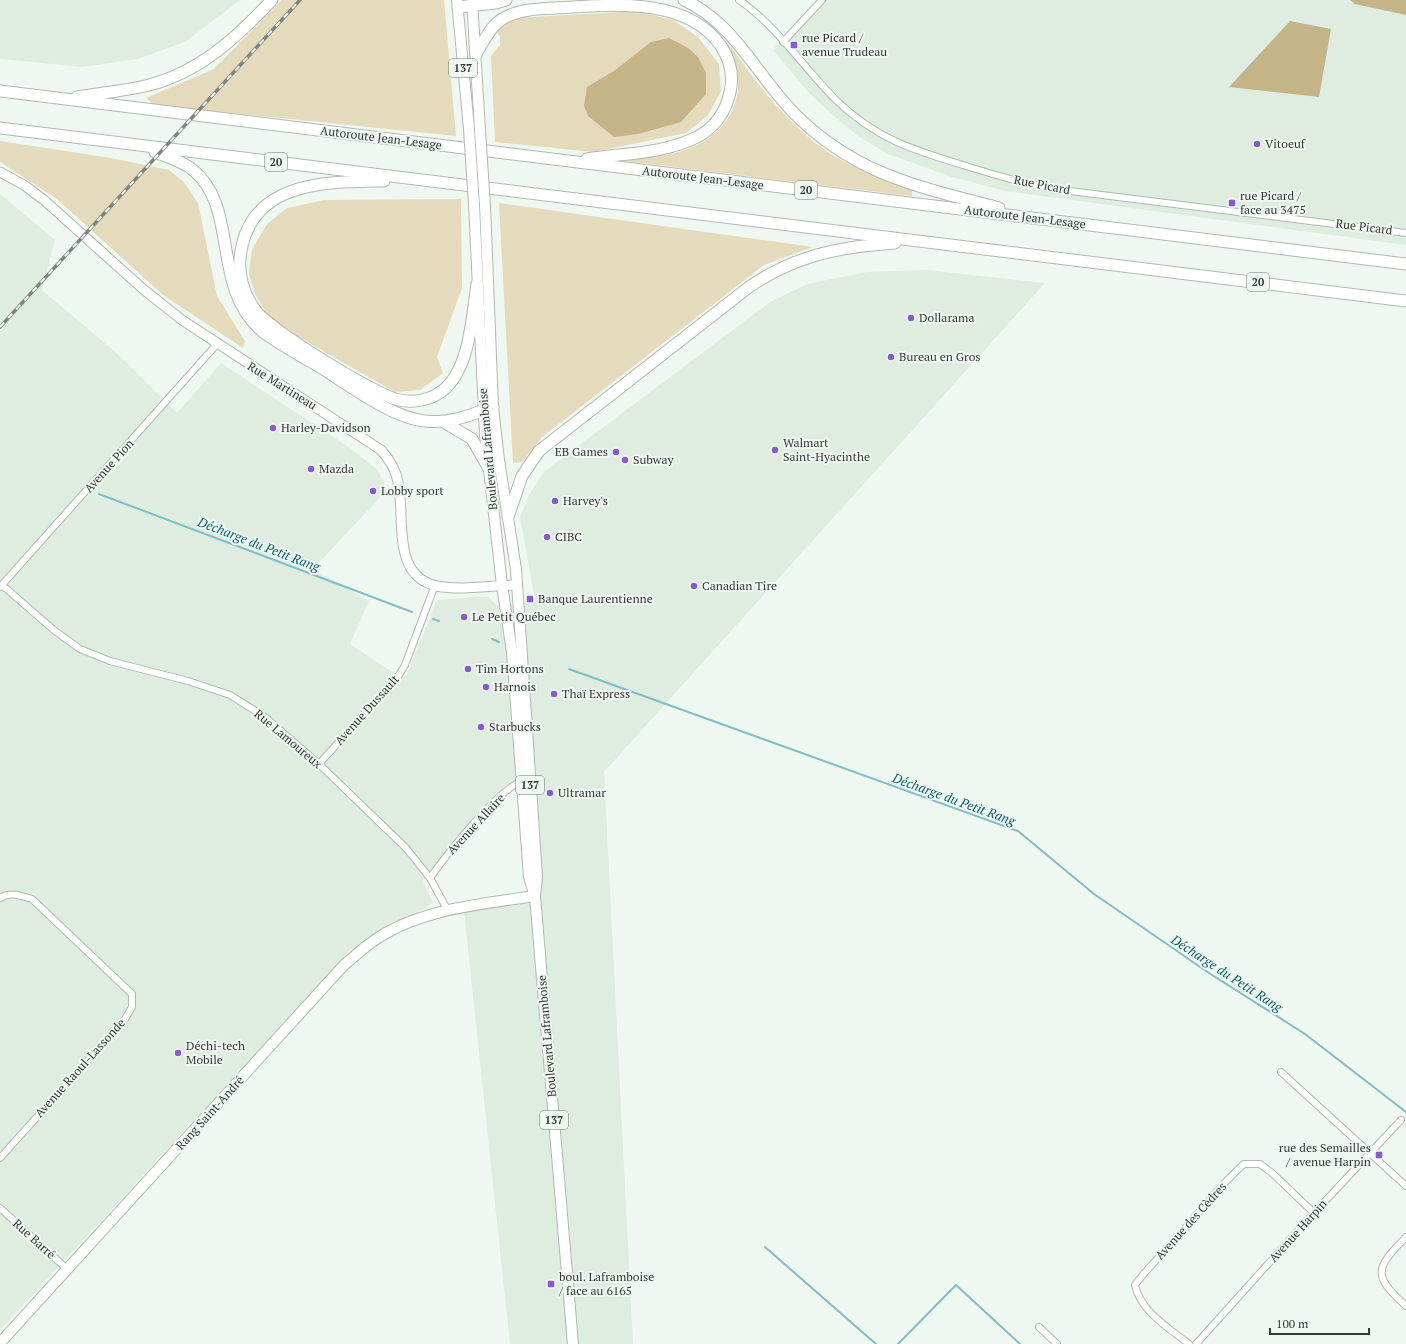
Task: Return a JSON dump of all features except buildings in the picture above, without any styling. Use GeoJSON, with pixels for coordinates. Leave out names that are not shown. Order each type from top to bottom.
{"type":"FeatureCollection","features":[{"type":"Feature","properties":{"kind":"highway"},"geometry":{"type":"LineString","coordinates":[[66,99],[142,87],[182,73],[208,58],[231,41],[272,0]]}},
{"type":"Feature","properties":{"kind":"highway"},"geometry":{"type":"LineString","coordinates":[[458,4],[496,3],[506,0]]}},
{"type":"Feature","properties":{"kind":"highway"},"geometry":{"type":"LineString","coordinates":[[684,0],[702,10],[719,23],[778,96],[797,117],[827,142],[849,157],[881,173],[911,185],[1040,219]]}},
{"type":"Feature","properties":{"kind":"highway"},"geometry":{"type":"LineString","coordinates":[[476,54],[491,29],[509,15],[528,11],[591,6],[639,4],[666,7],[693,19],[716,38],[727,58],[730,69],[731,84],[724,110],[711,127],[696,137],[666,147],[572,161]]}},
{"type":"Feature","properties":{"kind":"highway","name":"Autoroute Jean-Lesage"},"geometry":{"type":"LineString","coordinates":[[0,91],[1406,264]]}},
{"type":"Feature","properties":{"kind":"highway","name":"20"},"geometry":{"type":"LineString","coordinates":[[0,128],[1406,300]]}},
{"type":"Feature","properties":{"kind":"highway"},"geometry":{"type":"LineString","coordinates":[[133,145],[182,162],[198,174],[208,186],[217,206],[232,282],[238,300],[248,316],[260,329],[390,410],[417,420],[442,421],[461,418],[488,409]]}},
{"type":"Feature","properties":{"kind":"highway"},"geometry":{"type":"LineString","coordinates":[[419,179],[319,184],[294,190],[271,201],[250,224],[241,249],[241,276],[250,303],[260,316],[274,328],[348,374],[392,398],[414,401],[431,397],[443,390],[450,384],[459,370],[467,344],[477,284]]}},
{"type":"Feature","properties":{"kind":"highway"},"geometry":{"type":"LineString","coordinates":[[508,517],[522,476],[539,451],[755,283],[788,264],[823,252],[858,246],[921,241]]}},
{"type":"Feature","properties":{"kind":"highway"},"geometry":{"type":"LineString","coordinates":[[442,421],[471,438],[488,467]]}},
{"type":"Feature","properties":{"kind":"main road","name":"Boulevard Laframboise"},"geometry":{"type":"LineString","coordinates":[[472,3],[485,205],[488,467],[502,585],[512,652],[537,876],[535,896],[574,1344]]}},
{"type":"Feature","properties":{"kind":"main road","name":"Boulevard Laframboise"},"geometry":{"type":"LineString","coordinates":[[458,4],[469,129],[477,284],[488,409],[508,517],[517,585],[526,780]]}},
{"type":"Feature","properties":{"kind":"main road","name":"Rang Saint-André"},"geometry":{"type":"LineString","coordinates":[[0,1343],[344,965],[373,941],[406,924],[447,909],[535,896]]}},
{"type":"Feature","properties":{"kind":"street","name":"Rue Picard"},"geometry":{"type":"LineString","coordinates":[[739,0],[758,15],[832,96],[867,126],[899,144],[955,163],[1017,181],[1054,189],[1406,233]]}},
{"type":"Feature","properties":{"kind":"street"},"geometry":{"type":"LineString","coordinates":[[783,42],[822,0]]}},
{"type":"Feature","properties":{"kind":"street","name":"Rue Martineau"},"geometry":{"type":"LineString","coordinates":[[0,172],[40,196],[158,302],[218,344],[367,440],[385,455],[394,468],[398,481],[406,558],[416,574],[435,585],[460,587],[517,585]]}},
{"type":"Feature","properties":{"kind":"street","name":"Avenue Pion"},"geometry":{"type":"LineString","coordinates":[[1,586],[218,344]]}},
{"type":"Feature","properties":{"kind":"street","name":"Avenue Dussault"},"geometry":{"type":"LineString","coordinates":[[318,764],[399,676],[405,665],[435,585]]}},
{"type":"Feature","properties":{"kind":"street","name":"Rue Lamoureux"},"geometry":{"type":"LineString","coordinates":[[1,586],[55,631],[80,649],[110,661],[188,680],[230,695],[265,717],[318,764],[406,848],[430,878],[447,909]]}},
{"type":"Feature","properties":{"kind":"street","name":"Avenue Allaire"},"geometry":{"type":"LineString","coordinates":[[430,878],[444,858],[502,794],[526,780]]}},
{"type":"Feature","properties":{"kind":"street","name":"Avenue Raoul-Lassonde"},"geometry":{"type":"LineString","coordinates":[[0,898],[15,894],[32,899],[132,994],[132,1007],[125,1019],[0,1158]]}},
{"type":"Feature","properties":{"kind":"street"},"geometry":{"type":"LineString","coordinates":[[1281,1072],[1406,1186]]}},
{"type":"Feature","properties":{"kind":"street","name":"Avenue Harpin"},"geometry":{"type":"LineString","coordinates":[[1196,1344],[1314,1212],[1401,1120]]}},
{"type":"Feature","properties":{"kind":"street","name":"Avenue des Cèdres"},"geometry":{"type":"LineString","coordinates":[[1189,1344],[1144,1305],[1136,1293],[1135,1285],[1144,1273],[1232,1176],[1244,1164],[1260,1164],[1272,1173],[1314,1212]]}},
{"type":"Feature","properties":{"kind":"street","name":"Rue Barré"},"geometry":{"type":"LineString","coordinates":[[0,1208],[68,1270]]}},
{"type":"Feature","properties":{"kind":"street"},"geometry":{"type":"LineString","coordinates":[[1406,1237],[1388,1256],[1381,1267],[1382,1280],[1389,1291],[1406,1306]]}},
{"type":"Feature","properties":{"kind":"street"},"geometry":{"type":"LineString","coordinates":[[1039,1327],[1057,1344]]}},
{"type":"Feature","properties":{"kind":"shaded area"},"geometry":{"type":"Polygon","coordinates":[[[0,0],[240,0],[185,42],[137,59],[83,67],[0,59],[0,0]]]}},
{"type":"Feature","properties":{"kind":"shaded area"},"geometry":{"type":"Polygon","coordinates":[[[282,0],[444,0],[456,136],[154,105],[146,98],[214,69],[282,0]]]}},
{"type":"Feature","properties":{"kind":"shaded area"},"geometry":{"type":"Polygon","coordinates":[[[816,0],[1406,0],[1406,245],[1005,191],[952,177],[888,154],[858,136],[836,118],[809,93],[773,50],[816,0]]]}},
{"type":"Feature","properties":{"kind":"shaded area"},"geometry":{"type":"Polygon","coordinates":[[[1350,0],[1406,0],[1406,15],[1355,4],[1350,0]]]}},
{"type":"Feature","properties":{"kind":"shaded area"},"geometry":{"type":"Polygon","coordinates":[[[637,11],[673,20],[698,37],[719,64],[721,91],[708,115],[686,133],[593,152],[495,142],[491,56],[500,45],[500,36],[496,31],[504,23],[515,18],[637,11]]]}},
{"type":"Feature","properties":{"kind":"shaded area"},"geometry":{"type":"Polygon","coordinates":[[[1290,21],[1331,29],[1319,97],[1229,87],[1290,21]]]}},
{"type":"Feature","properties":{"kind":"shaded area"},"geometry":{"type":"Polygon","coordinates":[[[669,38],[688,48],[698,57],[706,73],[706,94],[681,122],[638,134],[614,137],[588,116],[584,106],[587,87],[614,71],[651,42],[669,38]]]}},
{"type":"Feature","properties":{"kind":"shaded area"},"geometry":{"type":"Polygon","coordinates":[[[728,43],[769,97],[784,114],[817,144],[835,156],[862,170],[912,188],[912,196],[625,161],[625,158],[662,155],[688,149],[702,143],[723,125],[731,113],[736,100],[738,86],[736,70],[726,45],[728,43]]]}},
{"type":"Feature","properties":{"kind":"shaded area"},"geometry":{"type":"Polygon","coordinates":[[[0,141],[111,158],[169,170],[184,182],[198,203],[217,296],[245,341],[243,348],[163,295],[57,199],[0,162],[0,141]]]}},
{"type":"Feature","properties":{"kind":"shaded area"},"geometry":{"type":"Polygon","coordinates":[[[0,194],[55,240],[42,290],[121,357],[177,413],[221,363],[347,446],[378,470],[387,490],[313,569],[369,601],[350,644],[389,670],[406,677],[437,600],[488,596],[496,605],[528,602],[532,599],[534,595],[520,517],[530,493],[545,471],[770,302],[807,284],[867,272],[928,270],[1045,283],[604,772],[633,1344],[510,1344],[464,912],[541,898],[540,841],[534,769],[488,804],[423,881],[433,903],[342,960],[0,1330],[0,194]]]}},
{"type":"Feature","properties":{"kind":"shaded area"},"geometry":{"type":"Polygon","coordinates":[[[461,199],[462,288],[437,357],[443,373],[420,390],[395,392],[290,332],[268,316],[255,294],[249,274],[252,249],[267,224],[287,208],[324,200],[461,199]]]}},
{"type":"Feature","properties":{"kind":"shaded area"},"geometry":{"type":"Polygon","coordinates":[[[499,203],[813,247],[764,265],[542,437],[522,462],[513,463],[499,203]]]}},
{"type":"Feature","properties":{"kind":"waterway","name":"Décharge du Petit Rang"},"geometry":{"type":"LineString","coordinates":[[99,494],[412,612]]}},
{"type":"Feature","properties":{"kind":"waterway","name":"Décharge du Petit Rang"},"geometry":{"type":"LineString","coordinates":[[433,619],[439,621]]}},
{"type":"Feature","properties":{"kind":"waterway","name":"Décharge du Petit Rang"},"geometry":{"type":"LineString","coordinates":[[492,639],[499,642]]}},
{"type":"Feature","properties":{"kind":"waterway","name":"Décharge du Petit Rang"},"geometry":{"type":"LineString","coordinates":[[569,669],[1018,831],[1094,894],[1209,973],[1305,1034],[1406,1112]]}},
{"type":"Feature","properties":{"kind":"waterway"},"geometry":{"type":"LineString","coordinates":[[765,1247],[876,1344]]}},
{"type":"Feature","properties":{"kind":"waterway"},"geometry":{"type":"LineString","coordinates":[[898,1344],[956,1285],[1020,1344]]}},
{"type":"Feature","properties":{"kind":"railway"},"geometry":{"type":"LineString","coordinates":[[0,327],[300,0]]}},
{"type":"Feature","properties":{"kind":"place","name":"rue Picard / avenue Trudeau"},"geometry":{"type":"Point","coordinates":[794,45]}},
{"type":"Feature","properties":{"kind":"place","name":"Vitoeuf"},"geometry":{"type":"Point","coordinates":[1257,144]}},
{"type":"Feature","properties":{"kind":"place","name":"rue Picard / face au 3475"},"geometry":{"type":"Point","coordinates":[1232,203]}},
{"type":"Feature","properties":{"kind":"place","name":"Dollarama"},"geometry":{"type":"Point","coordinates":[911,318]}},
{"type":"Feature","properties":{"kind":"place","name":"Bureau en Gros"},"geometry":{"type":"Point","coordinates":[891,357]}},
{"type":"Feature","properties":{"kind":"place","name":"Harley-Davidson"},"geometry":{"type":"Point","coordinates":[273,428]}},
{"type":"Feature","properties":{"kind":"place","name":"Walmart Saint-Hyacinthe"},"geometry":{"type":"Point","coordinates":[775,450]}},
{"type":"Feature","properties":{"kind":"place","name":"EB Games"},"geometry":{"type":"Point","coordinates":[616,452]}},
{"type":"Feature","properties":{"kind":"place","name":"Subway"},"geometry":{"type":"Point","coordinates":[625,460]}},
{"type":"Feature","properties":{"kind":"place","name":"Mazda"},"geometry":{"type":"Point","coordinates":[311,469]}},
{"type":"Feature","properties":{"kind":"place","name":"Lobby sport"},"geometry":{"type":"Point","coordinates":[373,491]}},
{"type":"Feature","properties":{"kind":"place","name":"Harvey's"},"geometry":{"type":"Point","coordinates":[555,501]}},
{"type":"Feature","properties":{"kind":"place","name":"CIBC"},"geometry":{"type":"Point","coordinates":[547,537]}},
{"type":"Feature","properties":{"kind":"place","name":"Canadian Tire"},"geometry":{"type":"Point","coordinates":[694,586]}},
{"type":"Feature","properties":{"kind":"place","name":"Banque Laurentienne"},"geometry":{"type":"Point","coordinates":[530,599]}},
{"type":"Feature","properties":{"kind":"place","name":"Le Petit Québec"},"geometry":{"type":"Point","coordinates":[464,617]}},
{"type":"Feature","properties":{"kind":"place","name":"Tim Hortons"},"geometry":{"type":"Point","coordinates":[468,669]}},
{"type":"Feature","properties":{"kind":"place","name":"Harnois"},"geometry":{"type":"Point","coordinates":[486,687]}},
{"type":"Feature","properties":{"kind":"place","name":"Thaï Express"},"geometry":{"type":"Point","coordinates":[554,694]}},
{"type":"Feature","properties":{"kind":"place","name":"Starbucks"},"geometry":{"type":"Point","coordinates":[481,727]}},
{"type":"Feature","properties":{"kind":"place","name":"Ultramar"},"geometry":{"type":"Point","coordinates":[550,793]}},
{"type":"Feature","properties":{"kind":"place","name":"Déchi-tech Mobile"},"geometry":{"type":"Point","coordinates":[178,1053]}},
{"type":"Feature","properties":{"kind":"place","name":"rue des Semailles / avenue Harpin"},"geometry":{"type":"Point","coordinates":[1379,1155]}},
{"type":"Feature","properties":{"kind":"place","name":"boul. Laframboise / face au 6165"},"geometry":{"type":"Point","coordinates":[551,1284]}}]}
